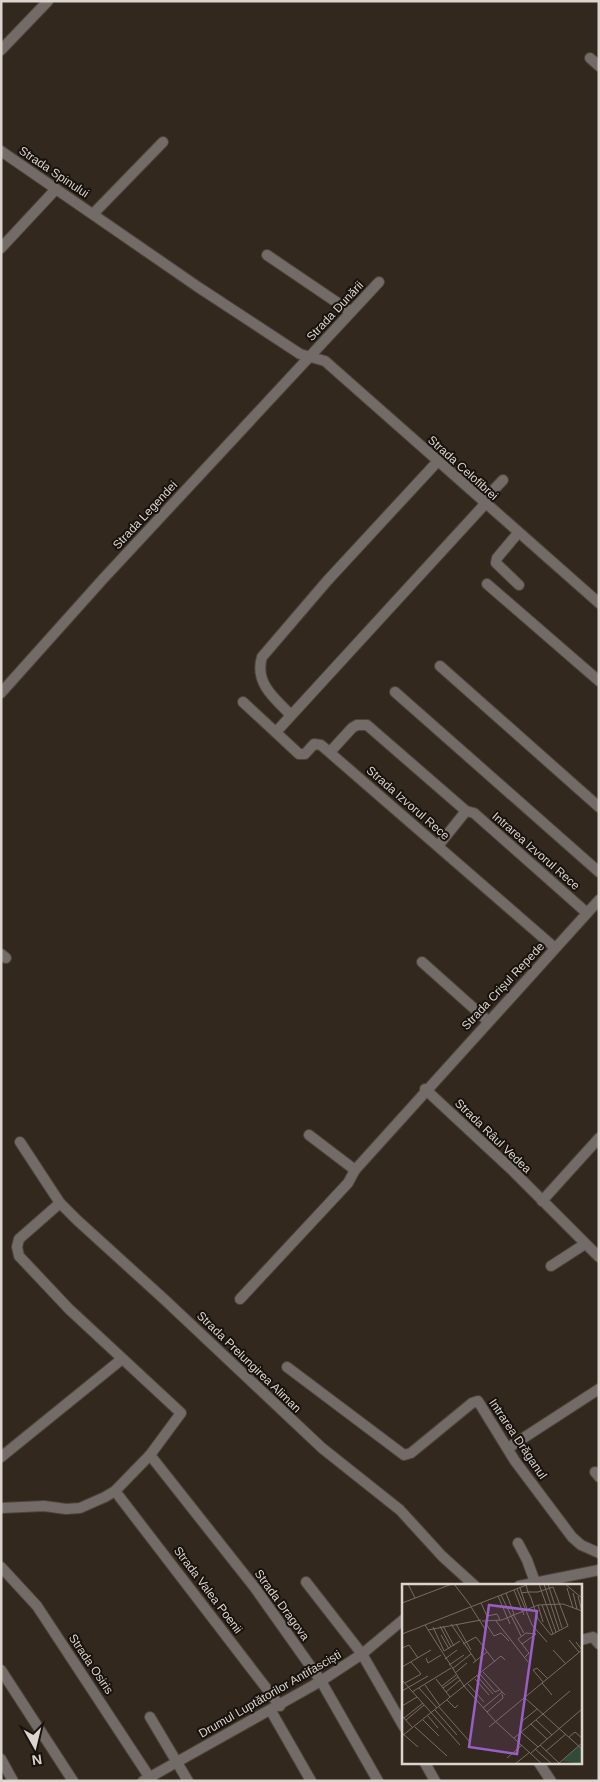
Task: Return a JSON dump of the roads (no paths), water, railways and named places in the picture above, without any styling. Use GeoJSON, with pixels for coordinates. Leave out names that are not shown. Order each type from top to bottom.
{"type":"FeatureCollection","features":[{"type":"Feature","properties":{"kind":"street"},"geometry":{"type":"LineString","coordinates":[[1,50],[48,1]]}},
{"type":"Feature","properties":{"kind":"street"},"geometry":{"type":"LineString","coordinates":[[590,58],[599,66]]}},
{"type":"Feature","properties":{"kind":"street"},"geometry":{"type":"LineString","coordinates":[[93,214],[163,142]]}},
{"type":"Feature","properties":{"kind":"street","name":"Strada Spinului"},"geometry":{"type":"LineString","coordinates":[[1,151],[198,287],[300,354],[309,356]]}},
{"type":"Feature","properties":{"kind":"street"},"geometry":{"type":"LineString","coordinates":[[1,248],[56,189]]}},
{"type":"Feature","properties":{"kind":"street"},"geometry":{"type":"LineString","coordinates":[[267,255],[351,312]]}},
{"type":"Feature","properties":{"kind":"street","name":"Strada Dunării"},"geometry":{"type":"LineString","coordinates":[[309,356],[379,282]]}},
{"type":"Feature","properties":{"kind":"street","name":"Strada Celofibrei"},"geometry":{"type":"LineString","coordinates":[[309,356],[325,361],[599,603]]}},
{"type":"Feature","properties":{"kind":"street","name":"Strada Legendei"},"geometry":{"type":"LineString","coordinates":[[1,693],[309,356]]}},
{"type":"Feature","properties":{"kind":"street"},"geometry":{"type":"LineString","coordinates":[[291,715],[265,687],[260,670],[262,657],[326,581],[438,461]]}},
{"type":"Feature","properties":{"kind":"street"},"geometry":{"type":"LineString","coordinates":[[276,732],[503,480]]}},
{"type":"Feature","properties":{"kind":"street"},"geometry":{"type":"LineString","coordinates":[[518,533],[497,558],[496,563],[520,585]]}},
{"type":"Feature","properties":{"kind":"street"},"geometry":{"type":"LineString","coordinates":[[487,584],[599,681]]}},
{"type":"Feature","properties":{"kind":"street"},"geometry":{"type":"LineString","coordinates":[[440,666],[599,808]]}},
{"type":"Feature","properties":{"kind":"street"},"geometry":{"type":"LineString","coordinates":[[395,692],[599,872]]}},
{"type":"Feature","properties":{"kind":"street"},"geometry":{"type":"LineString","coordinates":[[243,702],[299,754],[305,754],[317,744],[330,752]]}},
{"type":"Feature","properties":{"kind":"street","name":"Intrarea Izvorul Rece"},"geometry":{"type":"LineString","coordinates":[[330,752],[352,728],[357,725],[367,725],[466,811],[474,813],[588,913]]}},
{"type":"Feature","properties":{"kind":"street","name":"Strada Izvorul Rece"},"geometry":{"type":"LineString","coordinates":[[330,752],[555,948]]}},
{"type":"Feature","properties":{"kind":"street"},"geometry":{"type":"LineString","coordinates":[[438,846],[466,811]]}},
{"type":"Feature","properties":{"kind":"street","name":"Strada Crișul Repede"},"geometry":{"type":"LineString","coordinates":[[240,1299],[348,1183],[355,1170],[425,1089],[599,900]]}},
{"type":"Feature","properties":{"kind":"street"},"geometry":{"type":"LineString","coordinates":[[422,962],[488,1021]]}},
{"type":"Feature","properties":{"kind":"street","name":"Strada Râul Vedea"},"geometry":{"type":"LineString","coordinates":[[425,1089],[599,1257]]}},
{"type":"Feature","properties":{"kind":"street"},"geometry":{"type":"LineString","coordinates":[[310,1135],[355,1170]]}},
{"type":"Feature","properties":{"kind":"street"},"geometry":{"type":"LineString","coordinates":[[542,1201],[599,1138]]}},
{"type":"Feature","properties":{"kind":"street","name":"Strada Prelungirea Aliman"},"geometry":{"type":"LineString","coordinates":[[20,1142],[60,1203],[322,1448],[400,1510],[458,1572],[473,1584]]}},
{"type":"Feature","properties":{"kind":"street"},"geometry":{"type":"LineString","coordinates":[[1,1508],[44,1506],[66,1509],[80,1508],[115,1491],[150,1455],[180,1416],[180,1411],[69,1309],[19,1256],[17,1247],[19,1239],[60,1203]]}},
{"type":"Feature","properties":{"kind":"street"},"geometry":{"type":"LineString","coordinates":[[550,1266],[585,1244]]}},
{"type":"Feature","properties":{"kind":"street"},"geometry":{"type":"LineString","coordinates":[[1,1457],[122,1359]]}},
{"type":"Feature","properties":{"kind":"street","name":"Intrarea Drăganul"},"geometry":{"type":"LineString","coordinates":[[287,1367],[404,1455],[412,1453],[472,1403],[478,1401],[515,1461],[572,1537],[581,1545],[599,1553]]}},
{"type":"Feature","properties":{"kind":"street"},"geometry":{"type":"LineString","coordinates":[[508,1448],[599,1389]]}},
{"type":"Feature","properties":{"kind":"street","name":"Strada Dragova"},"geometry":{"type":"LineString","coordinates":[[150,1455],[255,1588],[321,1681],[378,1781]]}},
{"type":"Feature","properties":{"kind":"street","name":"Strada Valea Poenii"},"geometry":{"type":"LineString","coordinates":[[115,1491],[276,1708],[311,1781]]}},
{"type":"Feature","properties":{"kind":"street"},"geometry":{"type":"LineString","coordinates":[[518,1543],[535,1582]]}},
{"type":"Feature","properties":{"kind":"street","name":"Strada Osiris"},"geometry":{"type":"LineString","coordinates":[[1,1567],[37,1606],[148,1779]]}},
{"type":"Feature","properties":{"kind":"street"},"geometry":{"type":"LineString","coordinates":[[527,1584],[599,1570]]}},
{"type":"Feature","properties":{"kind":"street"},"geometry":{"type":"LineString","coordinates":[[306,1582],[362,1654],[402,1724]]}},
{"type":"Feature","properties":{"kind":"street","name":"Drumul Luptătorilor Antifasciști"},"geometry":{"type":"LineString","coordinates":[[148,1779],[321,1681],[362,1654],[402,1621]]}},
{"type":"Feature","properties":{"kind":"street"},"geometry":{"type":"LineString","coordinates":[[582,1640],[593,1637],[599,1644]]}},
{"type":"Feature","properties":{"kind":"street"},"geometry":{"type":"LineString","coordinates":[[1,1670],[73,1781]]}},
{"type":"Feature","properties":{"kind":"street"},"geometry":{"type":"LineString","coordinates":[[150,1717],[188,1781]]}},
{"type":"Feature","properties":{"kind":"street"},"geometry":{"type":"LineString","coordinates":[[1,1759],[13,1781]]}},
{"type":"Feature","properties":{"kind":"street"},"geometry":{"type":"LineString","coordinates":[[426,1764],[434,1781]]}},
{"type":"Feature","properties":{"kind":"street"},"geometry":{"type":"LineString","coordinates":[[540,1764],[551,1781]]}}]}
